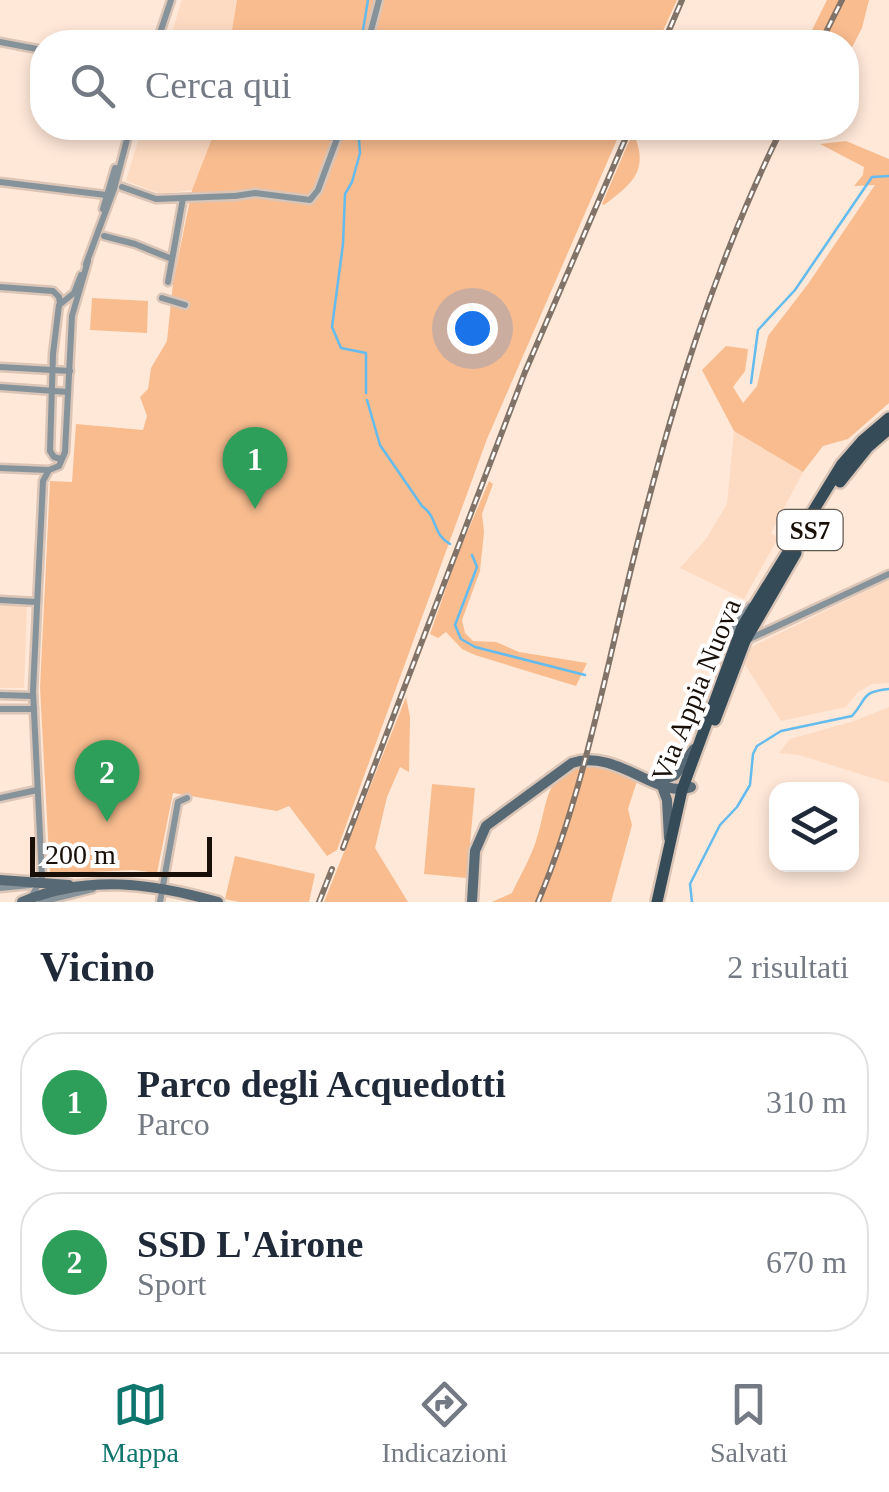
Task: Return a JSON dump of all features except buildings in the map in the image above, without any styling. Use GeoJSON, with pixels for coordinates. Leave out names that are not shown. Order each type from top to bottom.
{"type":"FeatureCollection","features":[{"type":"Feature","properties":{"kind":"main road","name":"Via Appia Nuova"},"geometry":{"type":"LineString","coordinates":[[660,902],[669,842],[703,730],[761,594],[846,460],[889,418]]}},
{"type":"Feature","properties":{"kind":"main road","name":"Via Appia Nuova"},"geometry":{"type":"LineString","coordinates":[[660,902],[686,789],[742,639],[846,473],[889,429]]}},
{"type":"Feature","properties":{"kind":"main road"},"geometry":{"type":"LineString","coordinates":[[659,784],[681,768],[703,730]]}},
{"type":"Feature","properties":{"kind":"main road"},"geometry":{"type":"LineString","coordinates":[[472,902],[474,856],[483,830],[495,816],[572,762],[608,762],[659,784],[686,789]]}},
{"type":"Feature","properties":{"kind":"main road"},"geometry":{"type":"LineString","coordinates":[[659,784],[667,800],[669,842]]}},
{"type":"Feature","properties":{"kind":"main road"},"geometry":{"type":"LineString","coordinates":[[0,884],[41,882],[83,887]]}},
{"type":"Feature","properties":{"kind":"main road"},"geometry":{"type":"LineString","coordinates":[[31,901],[108,883],[163,888],[218,902]]}},
{"type":"Feature","properties":{"kind":"street"},"geometry":{"type":"LineString","coordinates":[[161,30],[171,0]]}},
{"type":"Feature","properties":{"kind":"street"},"geometry":{"type":"LineString","coordinates":[[371,30],[379,0]]}},
{"type":"Feature","properties":{"kind":"street"},"geometry":{"type":"LineString","coordinates":[[0,42],[30,48]]}},
{"type":"Feature","properties":{"kind":"street"},"geometry":{"type":"LineString","coordinates":[[0,468],[58,468],[65,450],[72,310],[126,140]]}},
{"type":"Feature","properties":{"kind":"street"},"geometry":{"type":"LineString","coordinates":[[0,182],[113,189],[154,198],[255,193],[305,202],[312,199],[336,140]]}},
{"type":"Feature","properties":{"kind":"street"},"geometry":{"type":"LineString","coordinates":[[168,282],[183,198]]}},
{"type":"Feature","properties":{"kind":"street"},"geometry":{"type":"LineString","coordinates":[[104,236],[172,259]]}},
{"type":"Feature","properties":{"kind":"street"},"geometry":{"type":"LineString","coordinates":[[59,305],[75,291],[88,261]]}},
{"type":"Feature","properties":{"kind":"street"},"geometry":{"type":"LineString","coordinates":[[0,287],[53,291],[60,298],[52,370],[50,453],[61,459]]}},
{"type":"Feature","properties":{"kind":"street"},"geometry":{"type":"LineString","coordinates":[[162,298],[185,305]]}},
{"type":"Feature","properties":{"kind":"street"},"geometry":{"type":"LineString","coordinates":[[59,305],[72,310]]}},
{"type":"Feature","properties":{"kind":"street"},"geometry":{"type":"LineString","coordinates":[[0,367],[70,371]]}},
{"type":"Feature","properties":{"kind":"street"},"geometry":{"type":"LineString","coordinates":[[0,387],[68,392]]}},
{"type":"Feature","properties":{"kind":"street"},"geometry":{"type":"LineString","coordinates":[[31,901],[41,882],[33,696],[43,481],[49,470]]}},
{"type":"Feature","properties":{"kind":"street"},"geometry":{"type":"LineString","coordinates":[[742,639],[889,574]]}},
{"type":"Feature","properties":{"kind":"street"},"geometry":{"type":"LineString","coordinates":[[0,600],[37,602]]}},
{"type":"Feature","properties":{"kind":"street"},"geometry":{"type":"LineString","coordinates":[[0,695],[33,696]]}},
{"type":"Feature","properties":{"kind":"street"},"geometry":{"type":"LineString","coordinates":[[0,709],[34,709]]}},
{"type":"Feature","properties":{"kind":"street"},"geometry":{"type":"LineString","coordinates":[[0,798],[37,790]]}},
{"type":"Feature","properties":{"kind":"street"},"geometry":{"type":"LineString","coordinates":[[160,902],[178,802],[188,798]]}},
{"type":"Feature","properties":{"kind":"street"},"geometry":{"type":"LineString","coordinates":[[83,887],[88,902]]}},
{"type":"Feature","properties":{"kind":"shaded area"},"geometry":{"type":"Polygon","coordinates":[[[182,0],[237,0],[232,30],[173,30],[182,0]]]}},
{"type":"Feature","properties":{"kind":"shaded area"},"geometry":{"type":"Polygon","coordinates":[[[237,0],[677,0],[663,30],[232,30],[237,0]]]}},
{"type":"Feature","properties":{"kind":"shaded area"},"geometry":{"type":"Polygon","coordinates":[[[827,0],[869,0],[859,34],[859,30],[812,30],[827,0]]]}},
{"type":"Feature","properties":{"kind":"shaded area"},"geometry":{"type":"Polygon","coordinates":[[[138,140],[211,140],[192,190],[161,194],[126,181],[138,140]]]}},
{"type":"Feature","properties":{"kind":"shaded area"},"geometry":{"type":"Polygon","coordinates":[[[211,140],[617,140],[487,439],[337,850],[327,856],[289,806],[277,811],[173,793],[157,873],[133,870],[50,874],[40,688],[50,481],[72,482],[76,424],[143,430],[147,416],[140,397],[148,389],[151,368],[167,341],[173,283],[192,190],[211,140]]]}},
{"type":"Feature","properties":{"kind":"shaded area"},"geometry":{"type":"Polygon","coordinates":[[[630,140],[636,140],[640,156],[636,175],[602,204],[630,140]]]}},
{"type":"Feature","properties":{"kind":"shaded area"},"geometry":{"type":"Polygon","coordinates":[[[846,141],[889,159],[889,403],[848,439],[823,446],[803,472],[734,431],[702,370],[726,346],[748,349],[745,371],[733,387],[743,403],[757,386],[768,336],[875,185],[854,186],[864,167],[820,144],[846,141]]]}},
{"type":"Feature","properties":{"kind":"shaded area"},"geometry":{"type":"Polygon","coordinates":[[[92,298],[148,301],[147,333],[90,330],[92,298]]]}},
{"type":"Feature","properties":{"kind":"shaded area"},"geometry":{"type":"Polygon","coordinates":[[[734,431],[803,472],[771,533],[778,538],[744,599],[680,568],[706,539],[727,504],[734,431]]]}},
{"type":"Feature","properties":{"kind":"shaded area"},"geometry":{"type":"Polygon","coordinates":[[[489,481],[493,484],[482,514],[480,571],[462,620],[465,633],[473,641],[496,642],[519,652],[587,663],[576,686],[475,655],[462,649],[446,632],[438,638],[430,634],[489,481]]]}},
{"type":"Feature","properties":{"kind":"shaded area"},"geometry":{"type":"Polygon","coordinates":[[[889,580],[889,683],[872,684],[858,692],[846,707],[781,721],[744,663],[749,648],[889,580]]]}},
{"type":"Feature","properties":{"kind":"shaded area"},"geometry":{"type":"Polygon","coordinates":[[[0,605],[27,605],[24,688],[0,688],[0,605]]]}},
{"type":"Feature","properties":{"kind":"shaded area"},"geometry":{"type":"Polygon","coordinates":[[[406,697],[410,717],[409,772],[400,767],[387,797],[375,848],[408,902],[324,902],[406,697]]]}},
{"type":"Feature","properties":{"kind":"shaded area"},"geometry":{"type":"Polygon","coordinates":[[[889,707],[889,783],[799,755],[779,753],[790,739],[889,707]]]}},
{"type":"Feature","properties":{"kind":"shaded area"},"geometry":{"type":"Polygon","coordinates":[[[599,764],[638,778],[628,809],[632,825],[611,902],[492,902],[512,893],[534,848],[551,788],[567,771],[599,764]]]}},
{"type":"Feature","properties":{"kind":"shaded area"},"geometry":{"type":"Polygon","coordinates":[[[432,784],[475,788],[467,878],[424,874],[432,784]]]}},
{"type":"Feature","properties":{"kind":"shaded area"},"geometry":{"type":"Polygon","coordinates":[[[235,856],[315,874],[309,902],[225,899],[235,856]]]}},
{"type":"Feature","properties":{"kind":"waterway"},"geometry":{"type":"LineString","coordinates":[[363,30],[368,0]]}},
{"type":"Feature","properties":{"kind":"waterway"},"geometry":{"type":"LineString","coordinates":[[359,140],[360,153],[345,194],[332,327],[341,348],[366,353],[366,393]]}},
{"type":"Feature","properties":{"kind":"waterway"},"geometry":{"type":"LineString","coordinates":[[751,383],[758,330],[795,290],[872,177],[889,176]]}},
{"type":"Feature","properties":{"kind":"waterway"},"geometry":{"type":"LineString","coordinates":[[367,400],[380,445],[450,544]]}},
{"type":"Feature","properties":{"kind":"waterway"},"geometry":{"type":"LineString","coordinates":[[472,555],[477,567],[455,625],[461,639],[475,647],[585,675]]}},
{"type":"Feature","properties":{"kind":"waterway"},"geometry":{"type":"LineString","coordinates":[[692,902],[690,884],[720,825],[750,785],[757,746],[781,731],[852,716],[869,694],[889,689]]}},
{"type":"Feature","properties":{"kind":"railway"},"geometry":{"type":"LineString","coordinates":[[669,30],[682,0]]}},
{"type":"Feature","properties":{"kind":"railway"},"geometry":{"type":"LineString","coordinates":[[827,30],[842,0]]}},
{"type":"Feature","properties":{"kind":"railway"},"geometry":{"type":"LineString","coordinates":[[343,848],[525,372],[625,140]]}},
{"type":"Feature","properties":{"kind":"railway"},"geometry":{"type":"LineString","coordinates":[[538,902],[580,778],[646,509],[695,342],[735,234],[776,140]]}},
{"type":"Feature","properties":{"kind":"railway"},"geometry":{"type":"LineString","coordinates":[[319,902],[332,869]]}},
{"type":"Feature","properties":{"kind":"place","name":"Parco degli Acquedotti"},"geometry":{"type":"Point","coordinates":[255,509]}},
{"type":"Feature","properties":{"kind":"place","name":"SSD L'Airone"},"geometry":{"type":"Point","coordinates":[107,822]}}]}
